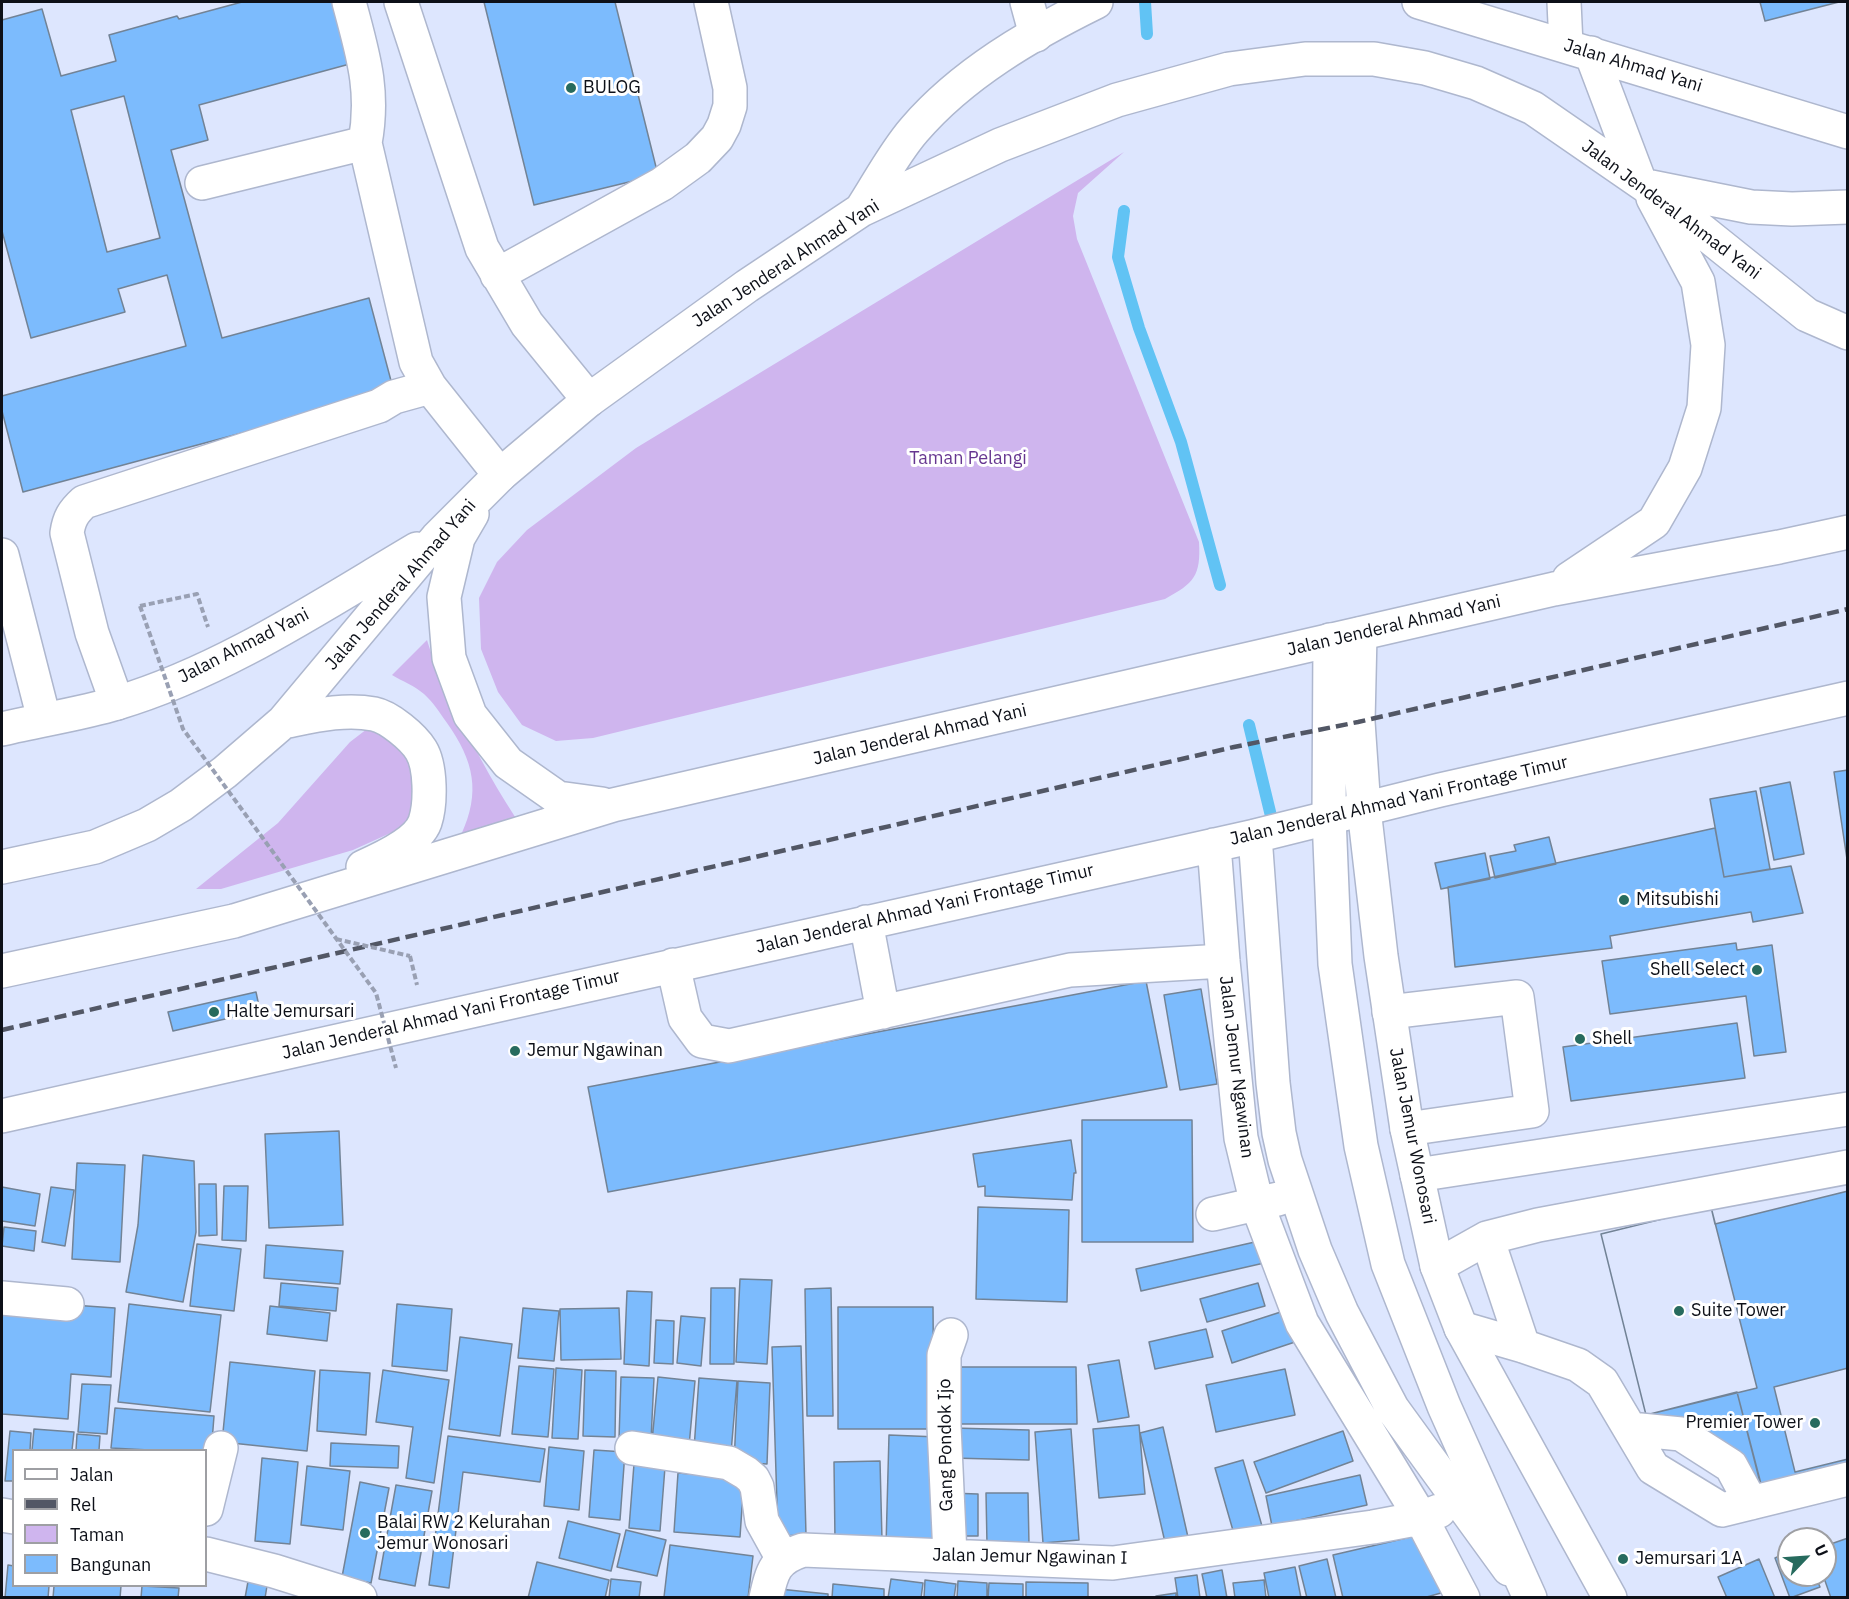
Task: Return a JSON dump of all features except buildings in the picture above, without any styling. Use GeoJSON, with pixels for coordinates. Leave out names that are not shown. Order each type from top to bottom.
{"type":"FeatureCollection","features":[{"type":"Feature","properties":{"kind":"main road"},"geometry":{"type":"LineString","coordinates":[[348,2],[364,61],[370,95],[370,117],[365,143],[416,362],[430,387],[494,480],[458,538],[444,597],[449,658],[470,715],[508,763],[558,798],[613,805]]}},
{"type":"Feature","properties":{"kind":"main road"},"geometry":{"type":"LineString","coordinates":[[401,2],[482,248],[527,324],[589,400]]}},
{"type":"Feature","properties":{"kind":"main road"},"geometry":{"type":"LineString","coordinates":[[497,275],[662,184],[698,158],[717,138],[730,106],[730,88],[711,2]]}},
{"type":"Feature","properties":{"kind":"main road"},"geometry":{"type":"LineString","coordinates":[[1027,2],[1036,35]]}},
{"type":"Feature","properties":{"kind":"main road"},"geometry":{"type":"LineString","coordinates":[[861,210],[912,131],[945,97],[989,64],[1096,2]]}},
{"type":"Feature","properties":{"kind":"main road","name":"Jalan Ahmad Yani"},"geometry":{"type":"LineString","coordinates":[[1419,2],[1848,132]]}},
{"type":"Feature","properties":{"kind":"main road"},"geometry":{"type":"LineString","coordinates":[[1554,589],[1654,522],[1685,468],[1704,408],[1708,345],[1698,282],[1642,183],[1579,49],[1564,2]]}},
{"type":"Feature","properties":{"kind":"main road","name":"Jalan Jenderal Ahmad Yani"},"geometry":{"type":"LineString","coordinates":[[2,867],[95,847],[147,825],[181,805],[225,772],[283,722],[437,538],[494,480],[589,400],[747,286],[861,210],[1000,145],[1117,100],[1229,69],[1305,59],[1374,59],[1425,68],[1476,83],[1533,108],[1642,183],[1806,315],[1848,333]]}},
{"type":"Feature","properties":{"kind":"main road"},"geometry":{"type":"LineString","coordinates":[[202,183],[365,143]]}},
{"type":"Feature","properties":{"kind":"main road"},"geometry":{"type":"LineString","coordinates":[[1642,183],[1751,207],[1792,209],[1848,207]]}},
{"type":"Feature","properties":{"kind":"main road"},"geometry":{"type":"LineString","coordinates":[[117,703],[92,633],[67,533],[69,519],[75,510],[84,502],[379,406],[394,397],[430,387]]}},
{"type":"Feature","properties":{"kind":"main road","name":"Jalan Jenderal Ahmad Yani"},"geometry":{"type":"LineString","coordinates":[[2,971],[234,921],[613,805],[1327,638],[1554,589],[1848,532]]}},
{"type":"Feature","properties":{"kind":"main road","name":"Jalan Ahmad Yani"},"geometry":{"type":"LineString","coordinates":[[2,729],[117,703],[189,676],[220,662],[317,609],[437,538]]}},
{"type":"Feature","properties":{"kind":"main road"},"geometry":{"type":"LineString","coordinates":[[2,555],[44,719]]}},
{"type":"Feature","properties":{"kind":"main road"},"geometry":{"type":"LineString","coordinates":[[1327,638],[1329,817],[1335,964],[1360,1146],[1388,1264],[1444,1406],[1529,1596]]}},
{"type":"Feature","properties":{"kind":"main road","name":"Jalan Jemur Wonosari"},"geometry":{"type":"LineString","coordinates":[[1327,638],[1358,722],[1364,809],[1389,1012],[1407,1129],[1437,1266],[1461,1328],[1610,1598]]}},
{"type":"Feature","properties":{"kind":"main road","name":"Jalan Jenderal Ahmad Yani Frontage Timur"},"geometry":{"type":"LineString","coordinates":[[2,1116],[1255,836],[1848,698]]}},
{"type":"Feature","properties":{"kind":"main road"},"geometry":{"type":"LineString","coordinates":[[234,921],[381,859],[408,842],[425,823],[430,783],[422,750],[398,725],[376,714],[351,712],[330,712],[283,722]]}},
{"type":"Feature","properties":{"kind":"main road"},"geometry":{"type":"LineString","coordinates":[[1255,836],[1273,1083],[1279,1133],[1315,1250],[1342,1313],[1392,1408],[1529,1596]]}},
{"type":"Feature","properties":{"kind":"main road","name":"Jalan Jemur Ngawinan"},"geometry":{"type":"LineString","coordinates":[[1214,845],[1241,1138],[1257,1204],[1302,1323],[1421,1518],[1463,1598]]}},
{"type":"Feature","properties":{"kind":"main road"},"geometry":{"type":"LineString","coordinates":[[866,922],[883,1012]]}},
{"type":"Feature","properties":{"kind":"main road"},"geometry":{"type":"LineString","coordinates":[[673,965],[685,1018],[702,1041],[729,1046],[1070,970],[1223,962]]}},
{"type":"Feature","properties":{"kind":"main road"},"geometry":{"type":"LineString","coordinates":[[1389,1012],[1516,997],[1532,1111],[1407,1129]]}},
{"type":"Feature","properties":{"kind":"main road"},"geometry":{"type":"LineString","coordinates":[[1417,1175],[1848,1109]]}},
{"type":"Feature","properties":{"kind":"main road"},"geometry":{"type":"LineString","coordinates":[[1437,1266],[1487,1238],[1549,1223],[1848,1167]]}},
{"type":"Feature","properties":{"kind":"main road"},"geometry":{"type":"LineString","coordinates":[[1213,1214],[1297,1195]]}},
{"type":"Feature","properties":{"kind":"main road"},"geometry":{"type":"LineString","coordinates":[[1487,1238],[1523,1346]]}},
{"type":"Feature","properties":{"kind":"main road"},"geometry":{"type":"LineString","coordinates":[[2,1298],[67,1304]]}},
{"type":"Feature","properties":{"kind":"main road"},"geometry":{"type":"LineString","coordinates":[[1461,1328],[1578,1365],[1602,1382],[1653,1468],[1722,1510],[1848,1479]]}},
{"type":"Feature","properties":{"kind":"main road","name":"Gang Pondok Ijo"},"geometry":{"type":"LineString","coordinates":[[950,1555],[944,1426],[944,1355],[951,1335]]}},
{"type":"Feature","properties":{"kind":"main road"},"geometry":{"type":"LineString","coordinates":[[1630,1430],[1681,1434],[1731,1466],[1751,1503]]}},
{"type":"Feature","properties":{"kind":"main road"},"geometry":{"type":"LineString","coordinates":[[207,1505],[220,1448]]}},
{"type":"Feature","properties":{"kind":"main road"},"geometry":{"type":"LineString","coordinates":[[632,1448],[729,1463],[753,1479],[757,1487],[762,1521],[783,1559],[772,1573],[766,1598]]}},
{"type":"Feature","properties":{"kind":"main road","name":"Jalan Jemur Ngawinan I"},"geometry":{"type":"LineString","coordinates":[[783,1559],[803,1550],[1113,1563],[1373,1527],[1421,1518],[1461,1503]]}},
{"type":"Feature","properties":{"kind":"main road"},"geometry":{"type":"LineString","coordinates":[[207,1554],[274,1570],[360,1598]]}},
{"type":"Feature","properties":{"kind":"path"},"geometry":{"type":"LineString","coordinates":[[197,594],[140,606],[183,729],[376,993],[396,1068]]}},
{"type":"Feature","properties":{"kind":"path"},"geometry":{"type":"LineString","coordinates":[[335,938],[410,956]]}},
{"type":"Feature","properties":{"kind":"green space","name":"Taman Pelangi"},"geometry":{"type":"Polygon","coordinates":[[[1124,152],[1078,193],[1073,216],[1077,239],[1199,542],[1199,563],[1189,583],[1165,599],[593,738],[556,741],[522,725],[498,692],[481,649],[479,598],[497,562],[527,530],[636,448],[1124,152]]]}},
{"type":"Feature","properties":{"kind":"green space"},"geometry":{"type":"Polygon","coordinates":[[[427,640],[467,732],[498,789],[524,830],[461,835],[471,805],[472,791],[472,777],[463,750],[447,723],[427,697],[417,688],[392,675],[427,640]]]}},
{"type":"Feature","properties":{"kind":"green space"},"geometry":{"type":"Polygon","coordinates":[[[367,729],[407,735],[424,810],[395,831],[353,850],[221,889],[196,889],[278,823],[350,742],[367,729]]]}},
{"type":"Feature","properties":{"kind":"waterway"},"geometry":{"type":"LineString","coordinates":[[1145,2],[1147,34]]}},
{"type":"Feature","properties":{"kind":"waterway"},"geometry":{"type":"LineString","coordinates":[[1124,211],[1118,257],[1139,328],[1181,442],[1220,585]]}},
{"type":"Feature","properties":{"kind":"waterway"},"geometry":{"type":"LineString","coordinates":[[1249,725],[1271,816]]}},
{"type":"Feature","properties":{"kind":"railway"},"geometry":{"type":"LineString","coordinates":[[2,1030],[1234,747],[1358,722],[1848,609]]}},
{"type":"Feature","properties":{"kind":"place","name":"BULOG"},"geometry":{"type":"Point","coordinates":[571,88]}},
{"type":"Feature","properties":{"kind":"place","name":"Mitsubishi"},"geometry":{"type":"Point","coordinates":[1624,900]}},
{"type":"Feature","properties":{"kind":"place","name":"Shell Select"},"geometry":{"type":"Point","coordinates":[1757,970]}},
{"type":"Feature","properties":{"kind":"place","name":"Halte Jemursari"},"geometry":{"type":"Point","coordinates":[214,1012]}},
{"type":"Feature","properties":{"kind":"place","name":"Shell"},"geometry":{"type":"Point","coordinates":[1580,1039]}},
{"type":"Feature","properties":{"kind":"place","name":"Jemur Ngawinan"},"geometry":{"type":"Point","coordinates":[515,1051]}},
{"type":"Feature","properties":{"kind":"place","name":"Suite Tower"},"geometry":{"type":"Point","coordinates":[1679,1311]}},
{"type":"Feature","properties":{"kind":"place","name":"Premier Tower"},"geometry":{"type":"Point","coordinates":[1815,1423]}},
{"type":"Feature","properties":{"kind":"place","name":"Balai RW 2 Kelurahan Jemur Wonosari"},"geometry":{"type":"Point","coordinates":[365,1533]}},
{"type":"Feature","properties":{"kind":"place","name":"Jemursari 1A"},"geometry":{"type":"Point","coordinates":[1623,1559]}}]}
